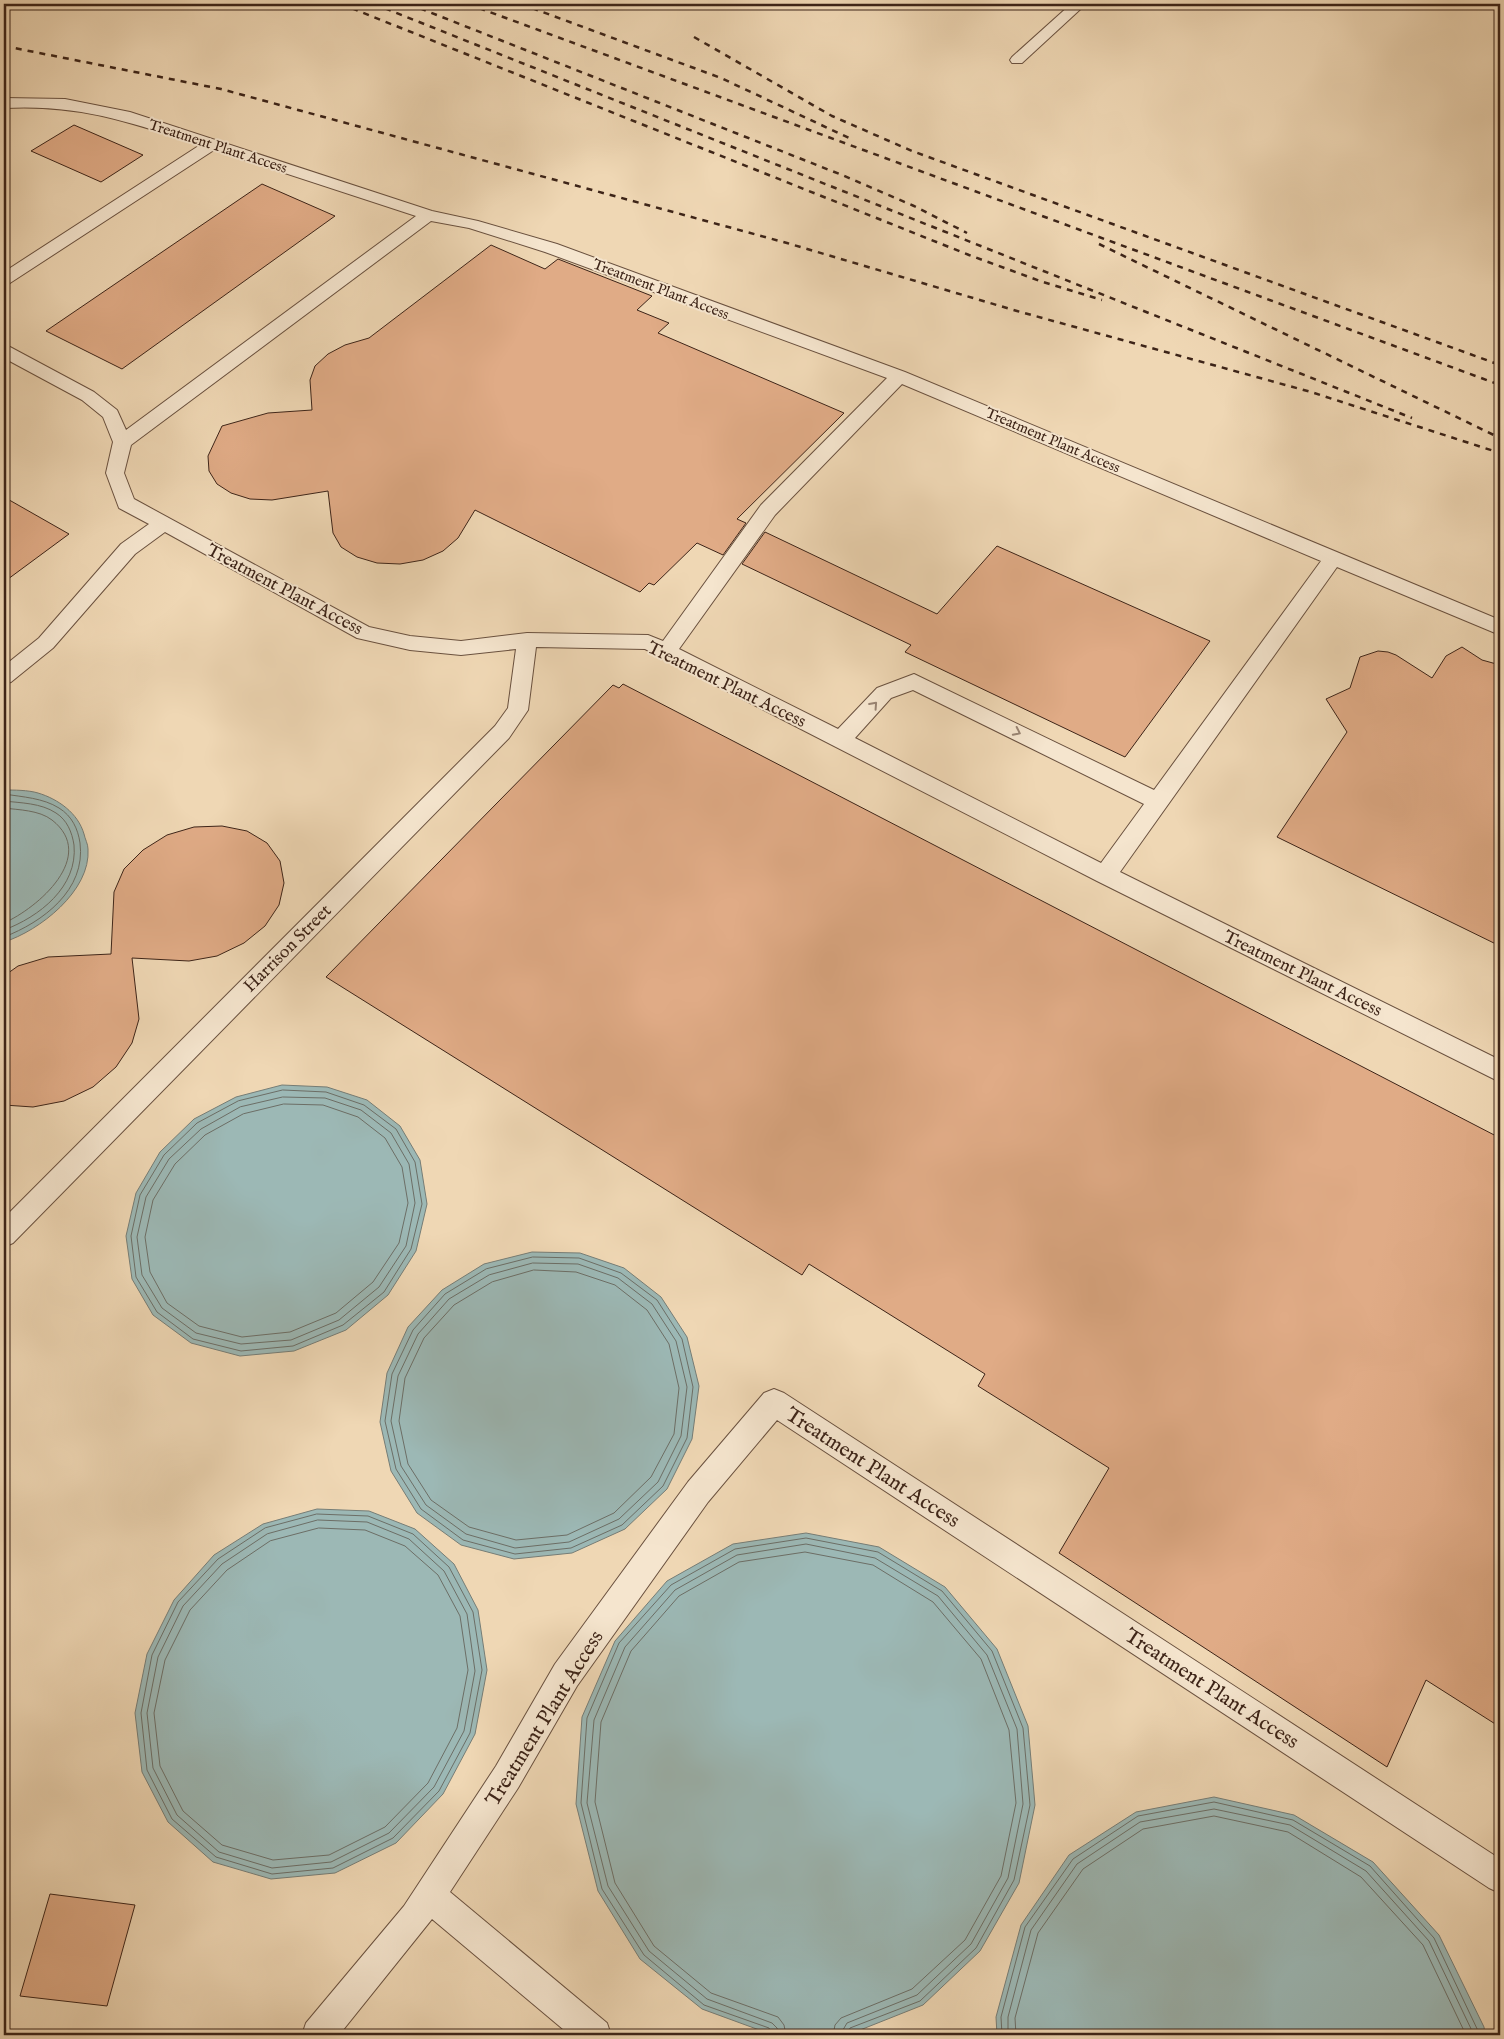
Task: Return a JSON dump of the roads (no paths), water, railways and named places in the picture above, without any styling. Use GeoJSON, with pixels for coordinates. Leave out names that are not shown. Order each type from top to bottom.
{"type":"FeatureCollection","features":[{"type":"Feature","properties":{"kind":"lane"},"geometry":{"type":"LineString","coordinates":[[1017,60],[1079,4]]}},
{"type":"Feature","properties":{"kind":"lane","name":"Treatment Plant Access"},"geometry":{"type":"LineString","coordinates":[[4,103],[36,100],[87,106],[125,115],[428,215],[472,224],[551,248],[899,376],[1500,628]]}},
{"type":"Feature","properties":{"kind":"lane"},"geometry":{"type":"LineString","coordinates":[[4,279],[212,144]]}},
{"type":"Feature","properties":{"kind":"lane"},"geometry":{"type":"LineString","coordinates":[[4,351],[88,396],[111,414],[122,442],[428,215]]}},
{"type":"Feature","properties":{"kind":"lane"},"geometry":{"type":"LineString","coordinates":[[666,652],[768,510],[899,376]]}},
{"type":"Feature","properties":{"kind":"lane","name":"Treatment Plant Access"},"geometry":{"type":"LineString","coordinates":[[122,442],[115,473],[126,503],[364,632],[410,643],[461,648],[527,640],[648,642],[840,741],[1500,1072]]}},
{"type":"Feature","properties":{"kind":"lane"},"geometry":{"type":"LineString","coordinates":[[4,677],[46,644],[128,549],[163,524]]}},
{"type":"Feature","properties":{"kind":"lane"},"geometry":{"type":"LineString","coordinates":[[1105,874],[1334,557]]}},
{"type":"Feature","properties":{"kind":"lane","name":"Harrison Street"},"geometry":{"type":"LineString","coordinates":[[4,1235],[502,732],[518,710],[527,640]]}},
{"type":"Feature","properties":{"kind":"lane"},"geometry":{"type":"LineString","coordinates":[[840,741],[884,693],[914,682],[1157,800]]}},
{"type":"Feature","properties":{"kind":"lane","name":"Treatment Plant Access"},"geometry":{"type":"LineString","coordinates":[[318,2035],[415,1917],[507,1777],[566,1675],[698,1492],[774,1402],[1500,1877]]}},
{"type":"Feature","properties":{"kind":"lane"},"geometry":{"type":"LineString","coordinates":[[430,1896],[595,2035]]}},
{"type":"Feature","properties":{"kind":"water"},"geometry":{"type":"Polygon","coordinates":[[[4,790],[34,792],[60,803],[72,813],[81,826],[88,849],[87,865],[81,880],[72,894],[47,919],[18,937],[4,942],[4,790]]]}},
{"type":"Feature","properties":{"kind":"water"},"geometry":{"type":"Polygon","coordinates":[[[282,1085],[327,1087],[367,1100],[400,1126],[420,1160],[427,1204],[416,1251],[388,1295],[346,1330],[294,1351],[240,1356],[191,1343],[153,1315],[132,1279],[126,1236],[136,1193],[160,1152],[194,1119],[236,1097],[282,1085]]]}},
{"type":"Feature","properties":{"kind":"water"},"geometry":{"type":"Polygon","coordinates":[[[532,1252],[580,1253],[624,1268],[661,1297],[687,1337],[699,1386],[692,1439],[667,1489],[625,1529],[572,1553],[514,1559],[461,1545],[417,1513],[391,1471],[380,1422],[387,1373],[408,1327],[442,1290],[484,1264],[532,1252]]]}},
{"type":"Feature","properties":{"kind":"water"},"geometry":{"type":"Polygon","coordinates":[[[317,1509],[369,1511],[415,1529],[454,1564],[478,1610],[487,1670],[475,1734],[443,1794],[396,1843],[335,1873],[271,1879],[213,1862],[168,1822],[142,1772],[135,1713],[147,1654],[174,1600],[214,1555],[263,1524],[317,1509]]]}},
{"type":"Feature","properties":{"kind":"water"},"geometry":{"type":"Polygon","coordinates":[[[806,1533],[879,1547],[945,1587],[997,1649],[1028,1726],[1035,1805],[1019,1883],[980,1951],[923,2005],[850,2034],[773,2035],[702,2009],[640,1959],[598,1891],[576,1804],[582,1717],[615,1641],[667,1581],[733,1544],[806,1533]]]}},
{"type":"Feature","properties":{"kind":"water"},"geometry":{"type":"Polygon","coordinates":[[[1214,1797],[1294,1815],[1373,1862],[1439,1935],[1484,2027],[1485,2035],[997,2035],[996,2017],[1021,1925],[1069,1855],[1136,1812],[1214,1797]]]}},
{"type":"Feature","properties":{"kind":"railway"},"geometry":{"type":"LineString","coordinates":[[341,4],[969,255],[1040,281],[1102,300]]}},
{"type":"Feature","properties":{"kind":"railway"},"geometry":{"type":"LineString","coordinates":[[374,4],[1412,418]]}},
{"type":"Feature","properties":{"kind":"railway"},"geometry":{"type":"LineString","coordinates":[[409,4],[842,175],[914,206],[967,233]]}},
{"type":"Feature","properties":{"kind":"railway"},"geometry":{"type":"LineString","coordinates":[[468,4],[1500,385]]}},
{"type":"Feature","properties":{"kind":"railway"},"geometry":{"type":"LineString","coordinates":[[521,4],[721,78],[849,138]]}},
{"type":"Feature","properties":{"kind":"railway"},"geometry":{"type":"LineString","coordinates":[[694,37],[832,116],[912,151],[1500,365]]}},
{"type":"Feature","properties":{"kind":"railway"},"geometry":{"type":"LineString","coordinates":[[4,46],[221,89],[787,243],[1017,311],[1311,392],[1500,453]]}},
{"type":"Feature","properties":{"kind":"railway"},"geometry":{"type":"LineString","coordinates":[[1099,244],[1500,438]]}}]}
